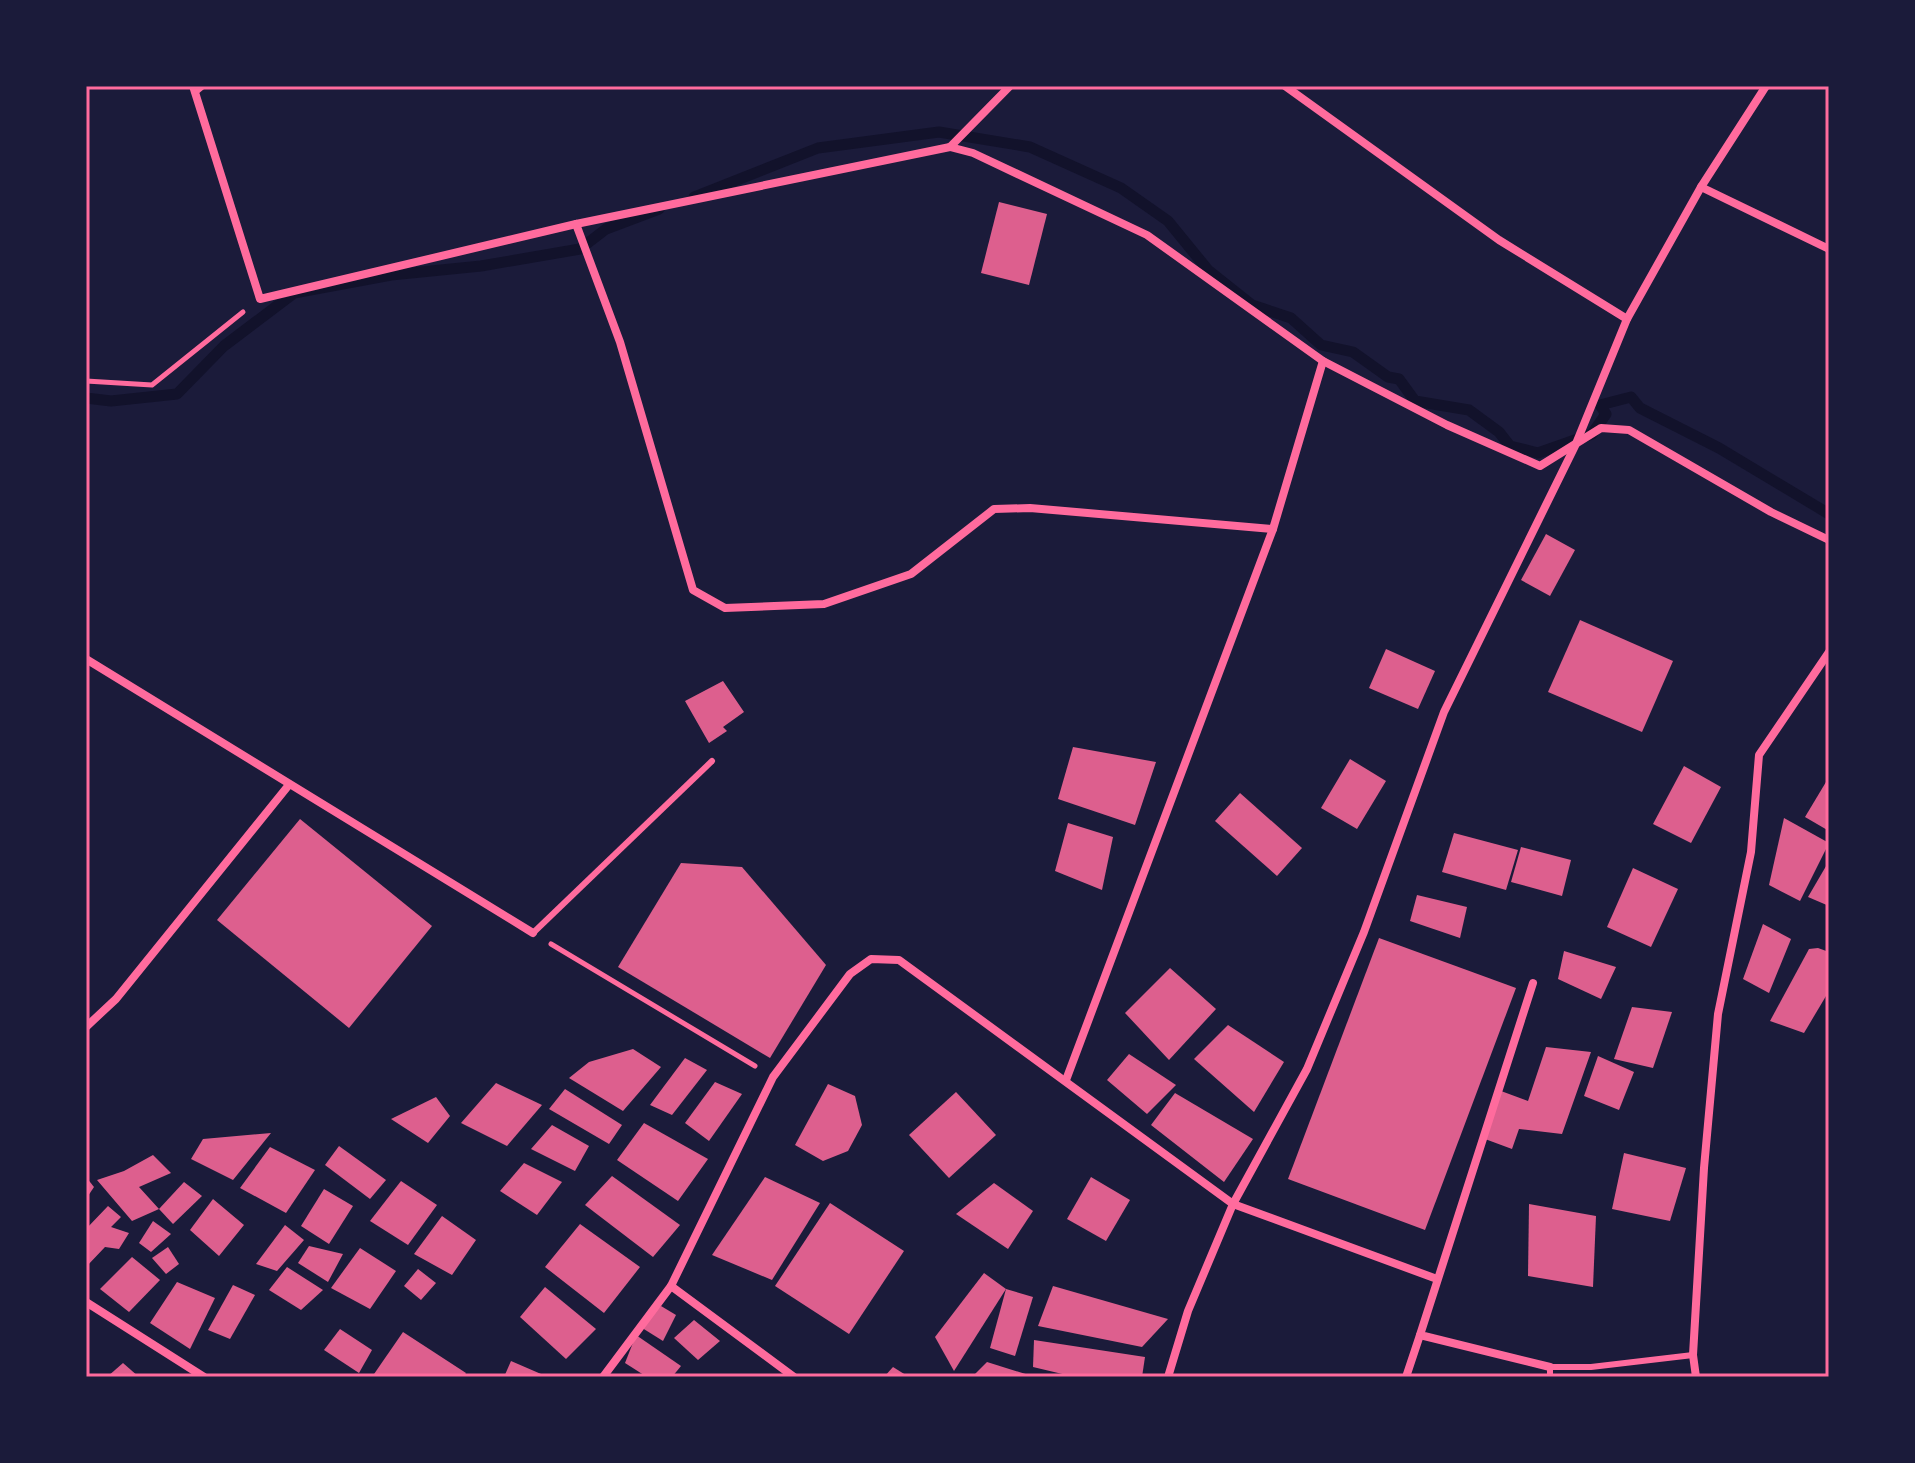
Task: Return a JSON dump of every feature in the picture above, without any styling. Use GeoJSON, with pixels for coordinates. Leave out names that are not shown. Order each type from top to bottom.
{"type":"FeatureCollection","features":[{"type":"Feature","properties":{"kind":"street"},"geometry":{"type":"LineString","coordinates":[[950,147],[1010,86]]}},
{"type":"Feature","properties":{"kind":"street"},"geometry":{"type":"LineString","coordinates":[[1285,86],[1499,240],[1627,319]]}},
{"type":"Feature","properties":{"kind":"street"},"geometry":{"type":"LineString","coordinates":[[1168,1377],[1188,1311],[1233,1204],[1307,1069],[1364,932],[1444,712],[1575,446],[1627,319],[1701,187],[1766,86]]}},
{"type":"Feature","properties":{"kind":"street"},"geometry":{"type":"LineString","coordinates":[[198,88],[260,299],[576,224],[950,147],[973,153],[1147,235],[1323,361],[1447,425],[1540,466],[1601,428],[1629,430],[1771,512],[1829,540]]}},
{"type":"Feature","properties":{"kind":"street"},"geometry":{"type":"LineString","coordinates":[[1701,187],[1829,249]]}},
{"type":"Feature","properties":{"kind":"street"},"geometry":{"type":"LineString","coordinates":[[576,224],[620,342],[693,590],[725,608],[824,604],[911,574],[994,509],[1030,508],[1273,529]]}},
{"type":"Feature","properties":{"kind":"street"},"geometry":{"type":"LineString","coordinates":[[1066,1080],[1273,529],[1323,361]]}},
{"type":"Feature","properties":{"kind":"street"},"geometry":{"type":"LineString","coordinates":[[1696,1377],[1693,1355],[1718,1014],[1751,852],[1759,755],[1829,652]]}},
{"type":"Feature","properties":{"kind":"street"},"geometry":{"type":"LineString","coordinates":[[86,659],[288,786],[533,933]]}},
{"type":"Feature","properties":{"kind":"street"},"geometry":{"type":"LineString","coordinates":[[86,1027],[116,999],[288,786]]}},
{"type":"Feature","properties":{"kind":"street"},"geometry":{"type":"LineString","coordinates":[[603,1377],[671,1286],[773,1077],[850,974],[871,959],[899,960],[1233,1204],[1437,1279]]}},
{"type":"Feature","properties":{"kind":"street"},"geometry":{"type":"LineString","coordinates":[[1406,1377],[1533,983]]}},
{"type":"Feature","properties":{"kind":"street"},"geometry":{"type":"LineString","coordinates":[[671,1286],[794,1377]]}},
{"type":"Feature","properties":{"kind":"street"},"geometry":{"type":"LineString","coordinates":[[86,1302],[204,1377]]}},
{"type":"Feature","properties":{"kind":"street"},"geometry":{"type":"LineString","coordinates":[[1420,1335],[1550,1372]]}},
{"type":"Feature","properties":{"kind":"lane"},"geometry":{"type":"LineString","coordinates":[[533,933],[712,761]]}},
{"type":"Feature","properties":{"kind":"lane"},"geometry":{"type":"LineString","coordinates":[[1550,1372],[1693,1355]]}},
{"type":"Feature","properties":{"kind":"path"},"geometry":{"type":"LineString","coordinates":[[86,381],[152,385],[260,299]]}},
{"type":"Feature","properties":{"kind":"path"},"geometry":{"type":"LineString","coordinates":[[533,933],[773,1077]]}},
{"type":"Feature","properties":{"kind":"building"},"geometry":{"type":"Polygon","coordinates":[[[999,202],[1047,214],[1029,285],[981,273],[999,202]]]}},
{"type":"Feature","properties":{"kind":"building"},"geometry":{"type":"Polygon","coordinates":[[[1546,534],[1575,550],[1550,596],[1521,580],[1546,534]]]}},
{"type":"Feature","properties":{"kind":"building"},"geometry":{"type":"Polygon","coordinates":[[[1580,620],[1673,661],[1642,732],[1548,692],[1580,620]]]}},
{"type":"Feature","properties":{"kind":"building"},"geometry":{"type":"Polygon","coordinates":[[[1386,649],[1435,671],[1418,709],[1369,688],[1386,649]]]}},
{"type":"Feature","properties":{"kind":"building"},"geometry":{"type":"Polygon","coordinates":[[[723,681],[744,712],[723,727],[727,731],[709,743],[685,701],[723,681]]]}},
{"type":"Feature","properties":{"kind":"building"},"geometry":{"type":"Polygon","coordinates":[[[1073,747],[1156,762],[1135,825],[1058,799],[1073,747]]]}},
{"type":"Feature","properties":{"kind":"building"},"geometry":{"type":"Polygon","coordinates":[[[1350,759],[1386,781],[1357,829],[1321,808],[1350,759]]]}},
{"type":"Feature","properties":{"kind":"building"},"geometry":{"type":"Polygon","coordinates":[[[1684,766],[1721,787],[1691,843],[1653,824],[1684,766]]]}},
{"type":"Feature","properties":{"kind":"building"},"geometry":{"type":"Polygon","coordinates":[[[1829,777],[1829,831],[1805,817],[1829,777]]]}},
{"type":"Feature","properties":{"kind":"building"},"geometry":{"type":"Polygon","coordinates":[[[1240,793],[1302,848],[1277,876],[1215,821],[1240,793]]]}},
{"type":"Feature","properties":{"kind":"building"},"geometry":{"type":"Polygon","coordinates":[[[1784,818],[1829,843],[1800,901],[1769,885],[1784,818]]]}},
{"type":"Feature","properties":{"kind":"building"},"geometry":{"type":"Polygon","coordinates":[[[300,819],[432,926],[349,1028],[217,920],[300,819]]]}},
{"type":"Feature","properties":{"kind":"building"},"geometry":{"type":"Polygon","coordinates":[[[1068,823],[1113,837],[1102,890],[1055,871],[1068,823]]]}},
{"type":"Feature","properties":{"kind":"building"},"geometry":{"type":"Polygon","coordinates":[[[1454,833],[1518,850],[1506,890],[1442,872],[1454,833]]]}},
{"type":"Feature","properties":{"kind":"building"},"geometry":{"type":"Polygon","coordinates":[[[1521,847],[1571,860],[1562,896],[1511,882],[1521,847]]]}},
{"type":"Feature","properties":{"kind":"building"},"geometry":{"type":"Polygon","coordinates":[[[1829,861],[1829,906],[1808,897],[1829,861]]]}},
{"type":"Feature","properties":{"kind":"building"},"geometry":{"type":"Polygon","coordinates":[[[681,863],[742,867],[826,965],[770,1058],[618,967],[681,863]]]}},
{"type":"Feature","properties":{"kind":"building"},"geometry":{"type":"Polygon","coordinates":[[[1633,868],[1678,889],[1651,947],[1607,927],[1633,868]]]}},
{"type":"Feature","properties":{"kind":"building"},"geometry":{"type":"Polygon","coordinates":[[[1417,895],[1467,907],[1460,938],[1410,921],[1417,895]]]}},
{"type":"Feature","properties":{"kind":"building"},"geometry":{"type":"Polygon","coordinates":[[[1763,924],[1791,939],[1769,993],[1743,979],[1763,924]]]}},
{"type":"Feature","properties":{"kind":"building"},"geometry":{"type":"Polygon","coordinates":[[[1379,938],[1516,988],[1425,1230],[1288,1179],[1379,938]]]}},
{"type":"Feature","properties":{"kind":"building"},"geometry":{"type":"Polygon","coordinates":[[[1809,949],[1829,952],[1829,991],[1804,1033],[1770,1021],[1809,949]]]}},
{"type":"Feature","properties":{"kind":"building"},"geometry":{"type":"Polygon","coordinates":[[[1564,951],[1616,967],[1601,999],[1558,979],[1564,951]]]}},
{"type":"Feature","properties":{"kind":"building"},"geometry":{"type":"Polygon","coordinates":[[[1170,968],[1216,1009],[1169,1060],[1125,1013],[1170,968]]]}},
{"type":"Feature","properties":{"kind":"building"},"geometry":{"type":"Polygon","coordinates":[[[1632,1007],[1672,1012],[1653,1068],[1614,1059],[1632,1007]]]}},
{"type":"Feature","properties":{"kind":"building"},"geometry":{"type":"Polygon","coordinates":[[[1228,1025],[1284,1062],[1254,1112],[1194,1059],[1228,1025]]]}},
{"type":"Feature","properties":{"kind":"building"},"geometry":{"type":"Polygon","coordinates":[[[1546,1047],[1591,1052],[1562,1134],[1519,1129],[1512,1149],[1485,1139],[1501,1091],[1528,1101],[1546,1047]]]}},
{"type":"Feature","properties":{"kind":"building"},"geometry":{"type":"Polygon","coordinates":[[[633,1049],[661,1067],[623,1111],[569,1078],[589,1062],[633,1049]]]}},
{"type":"Feature","properties":{"kind":"building"},"geometry":{"type":"Polygon","coordinates":[[[1129,1054],[1176,1085],[1147,1114],[1107,1080],[1129,1054]]]}},
{"type":"Feature","properties":{"kind":"building"},"geometry":{"type":"Polygon","coordinates":[[[1598,1056],[1634,1072],[1619,1110],[1584,1096],[1598,1056]]]}},
{"type":"Feature","properties":{"kind":"building"},"geometry":{"type":"Polygon","coordinates":[[[685,1058],[707,1070],[672,1115],[650,1105],[685,1058]]]}},
{"type":"Feature","properties":{"kind":"building"},"geometry":{"type":"Polygon","coordinates":[[[715,1082],[742,1094],[709,1141],[685,1123],[715,1082]]]}},
{"type":"Feature","properties":{"kind":"building"},"geometry":{"type":"Polygon","coordinates":[[[496,1083],[542,1105],[507,1146],[461,1123],[496,1083]]]}},
{"type":"Feature","properties":{"kind":"building"},"geometry":{"type":"Polygon","coordinates":[[[828,1084],[855,1096],[862,1125],[848,1151],[823,1161],[795,1145],[828,1084]]]}},
{"type":"Feature","properties":{"kind":"building"},"geometry":{"type":"Polygon","coordinates":[[[565,1089],[622,1125],[609,1144],[549,1109],[565,1089]]]}},
{"type":"Feature","properties":{"kind":"building"},"geometry":{"type":"Polygon","coordinates":[[[956,1092],[996,1135],[949,1178],[909,1135],[956,1092]]]}},
{"type":"Feature","properties":{"kind":"building"},"geometry":{"type":"Polygon","coordinates":[[[1175,1093],[1253,1139],[1224,1182],[1151,1125],[1175,1093]]]}},
{"type":"Feature","properties":{"kind":"building"},"geometry":{"type":"Polygon","coordinates":[[[436,1097],[450,1116],[428,1143],[391,1119],[436,1097]]]}},
{"type":"Feature","properties":{"kind":"building"},"geometry":{"type":"Polygon","coordinates":[[[644,1123],[708,1159],[678,1201],[617,1160],[644,1123]]]}},
{"type":"Feature","properties":{"kind":"building"},"geometry":{"type":"Polygon","coordinates":[[[552,1125],[589,1146],[575,1171],[531,1149],[552,1125]]]}},
{"type":"Feature","properties":{"kind":"building"},"geometry":{"type":"Polygon","coordinates":[[[271,1133],[233,1180],[191,1159],[203,1139],[271,1133]]]}},
{"type":"Feature","properties":{"kind":"building"},"geometry":{"type":"Polygon","coordinates":[[[339,1146],[386,1180],[370,1199],[325,1165],[339,1146]]]}},
{"type":"Feature","properties":{"kind":"building"},"geometry":{"type":"Polygon","coordinates":[[[270,1147],[315,1170],[286,1213],[240,1188],[270,1147]]]}},
{"type":"Feature","properties":{"kind":"building"},"geometry":{"type":"Polygon","coordinates":[[[1624,1153],[1686,1168],[1670,1221],[1612,1209],[1624,1153]]]}},
{"type":"Feature","properties":{"kind":"building"},"geometry":{"type":"Polygon","coordinates":[[[153,1155],[171,1173],[139,1187],[159,1209],[132,1221],[97,1180],[124,1171],[153,1155]]]}},
{"type":"Feature","properties":{"kind":"building"},"geometry":{"type":"Polygon","coordinates":[[[524,1163],[562,1182],[537,1215],[500,1191],[524,1163]]]}},
{"type":"Feature","properties":{"kind":"building"},"geometry":{"type":"Polygon","coordinates":[[[612,1176],[680,1225],[653,1257],[585,1205],[612,1176]]]}},
{"type":"Feature","properties":{"kind":"building"},"geometry":{"type":"Polygon","coordinates":[[[86,1177],[94,1187],[86,1199],[86,1177]]]}},
{"type":"Feature","properties":{"kind":"building"},"geometry":{"type":"Polygon","coordinates":[[[765,1177],[820,1203],[772,1280],[712,1255],[765,1177]]]}},
{"type":"Feature","properties":{"kind":"building"},"geometry":{"type":"Polygon","coordinates":[[[1091,1177],[1130,1200],[1106,1241],[1067,1219],[1091,1177]]]}},
{"type":"Feature","properties":{"kind":"building"},"geometry":{"type":"Polygon","coordinates":[[[401,1181],[437,1205],[408,1245],[370,1221],[401,1181]]]}},
{"type":"Feature","properties":{"kind":"building"},"geometry":{"type":"Polygon","coordinates":[[[184,1182],[202,1196],[173,1224],[159,1209],[184,1182]]]}},
{"type":"Feature","properties":{"kind":"building"},"geometry":{"type":"Polygon","coordinates":[[[994,1183],[1033,1211],[1008,1249],[956,1214],[994,1183]]]}},
{"type":"Feature","properties":{"kind":"building"},"geometry":{"type":"Polygon","coordinates":[[[324,1189],[353,1206],[329,1244],[301,1226],[324,1189]]]}},
{"type":"Feature","properties":{"kind":"building"},"geometry":{"type":"Polygon","coordinates":[[[213,1199],[244,1225],[219,1256],[190,1230],[213,1199]]]}},
{"type":"Feature","properties":{"kind":"building"},"geometry":{"type":"Polygon","coordinates":[[[830,1203],[904,1251],[849,1334],[775,1286],[830,1203]]]}},
{"type":"Feature","properties":{"kind":"building"},"geometry":{"type":"Polygon","coordinates":[[[1529,1204],[1596,1216],[1593,1287],[1528,1276],[1529,1204]]]}},
{"type":"Feature","properties":{"kind":"building"},"geometry":{"type":"Polygon","coordinates":[[[108,1206],[121,1217],[111,1227],[129,1233],[119,1249],[105,1247],[86,1267],[86,1229],[108,1206]]]}},
{"type":"Feature","properties":{"kind":"building"},"geometry":{"type":"Polygon","coordinates":[[[442,1216],[476,1240],[452,1275],[414,1254],[442,1216]]]}},
{"type":"Feature","properties":{"kind":"building"},"geometry":{"type":"Polygon","coordinates":[[[153,1221],[171,1234],[151,1252],[139,1243],[153,1221]]]}},
{"type":"Feature","properties":{"kind":"building"},"geometry":{"type":"Polygon","coordinates":[[[580,1224],[640,1267],[604,1313],[545,1267],[580,1224]]]}},
{"type":"Feature","properties":{"kind":"building"},"geometry":{"type":"Polygon","coordinates":[[[285,1225],[304,1240],[277,1271],[256,1264],[285,1225]]]}},
{"type":"Feature","properties":{"kind":"building"},"geometry":{"type":"Polygon","coordinates":[[[309,1246],[343,1254],[328,1282],[298,1263],[309,1246]]]}},
{"type":"Feature","properties":{"kind":"building"},"geometry":{"type":"Polygon","coordinates":[[[168,1247],[179,1264],[166,1274],[152,1258],[168,1247]]]}},
{"type":"Feature","properties":{"kind":"building"},"geometry":{"type":"Polygon","coordinates":[[[360,1248],[396,1271],[370,1309],[331,1288],[360,1248]]]}},
{"type":"Feature","properties":{"kind":"building"},"geometry":{"type":"Polygon","coordinates":[[[132,1257],[160,1280],[129,1312],[100,1289],[132,1257]]]}},
{"type":"Feature","properties":{"kind":"building"},"geometry":{"type":"Polygon","coordinates":[[[287,1267],[323,1290],[301,1310],[269,1290],[287,1267]]]}},
{"type":"Feature","properties":{"kind":"building"},"geometry":{"type":"Polygon","coordinates":[[[418,1269],[436,1283],[421,1300],[404,1286],[418,1269]]]}},
{"type":"Feature","properties":{"kind":"building"},"geometry":{"type":"Polygon","coordinates":[[[984,1273],[1006,1289],[954,1371],[935,1337],[984,1273]]]}},
{"type":"Feature","properties":{"kind":"building"},"geometry":{"type":"Polygon","coordinates":[[[177,1282],[215,1298],[190,1349],[150,1323],[177,1282]]]}},
{"type":"Feature","properties":{"kind":"building"},"geometry":{"type":"Polygon","coordinates":[[[233,1285],[255,1295],[230,1339],[208,1330],[233,1285]]]}},
{"type":"Feature","properties":{"kind":"building"},"geometry":{"type":"Polygon","coordinates":[[[1053,1286],[1168,1319],[1142,1347],[1038,1326],[1053,1286]]]}},
{"type":"Feature","properties":{"kind":"building"},"geometry":{"type":"Polygon","coordinates":[[[545,1287],[596,1329],[566,1359],[520,1317],[545,1287]]]}},
{"type":"Feature","properties":{"kind":"building"},"geometry":{"type":"Polygon","coordinates":[[[1006,1289],[1033,1297],[1015,1356],[990,1348],[1006,1289]]]}},
{"type":"Feature","properties":{"kind":"building"},"geometry":{"type":"Polygon","coordinates":[[[661,1306],[676,1315],[663,1341],[639,1326],[661,1306]]]}},
{"type":"Feature","properties":{"kind":"building"},"geometry":{"type":"Polygon","coordinates":[[[694,1320],[720,1341],[698,1360],[674,1338],[694,1320]]]}},
{"type":"Feature","properties":{"kind":"building"},"geometry":{"type":"Polygon","coordinates":[[[340,1329],[372,1350],[359,1373],[324,1350],[340,1329]]]}},
{"type":"Feature","properties":{"kind":"building"},"geometry":{"type":"Polygon","coordinates":[[[403,1332],[466,1373],[463,1377],[372,1377],[403,1332]]]}},
{"type":"Feature","properties":{"kind":"building"},"geometry":{"type":"Polygon","coordinates":[[[636,1335],[681,1366],[672,1377],[647,1377],[625,1363],[636,1335]]]}},
{"type":"Feature","properties":{"kind":"building"},"geometry":{"type":"Polygon","coordinates":[[[1034,1340],[1145,1357],[1142,1377],[1075,1377],[1033,1367],[1034,1340]]]}},
{"type":"Feature","properties":{"kind":"building"},"geometry":{"type":"Polygon","coordinates":[[[511,1361],[548,1377],[504,1377],[511,1361]]]}},
{"type":"Feature","properties":{"kind":"building"},"geometry":{"type":"Polygon","coordinates":[[[987,1362],[1032,1376],[1032,1377],[972,1377],[987,1362]]]}},
{"type":"Feature","properties":{"kind":"building"},"geometry":{"type":"Polygon","coordinates":[[[123,1363],[139,1377],[107,1377],[123,1363]]]}},
{"type":"Feature","properties":{"kind":"building"},"geometry":{"type":"Polygon","coordinates":[[[893,1367],[909,1377],[884,1377],[893,1367]]]}},
{"type":"Feature","properties":{"kind":"waterway"},"geometry":{"type":"LineString","coordinates":[[694,197],[818,148],[939,132],[1030,147],[1121,188],[1168,221],[1208,270],[1252,305],[1291,318],[1321,345],[1353,352],[1388,377],[1399,379],[1415,401],[1469,410],[1499,432],[1510,446],[1538,453],[1592,434],[1606,414],[1600,405],[1631,397],[1640,408],[1719,448],[1829,514]]}},
{"type":"Feature","properties":{"kind":"waterway"},"geometry":{"type":"LineString","coordinates":[[86,398],[111,401],[177,394],[224,346],[294,293],[391,275],[481,266],[580,249],[606,229],[659,209]]}}]}
